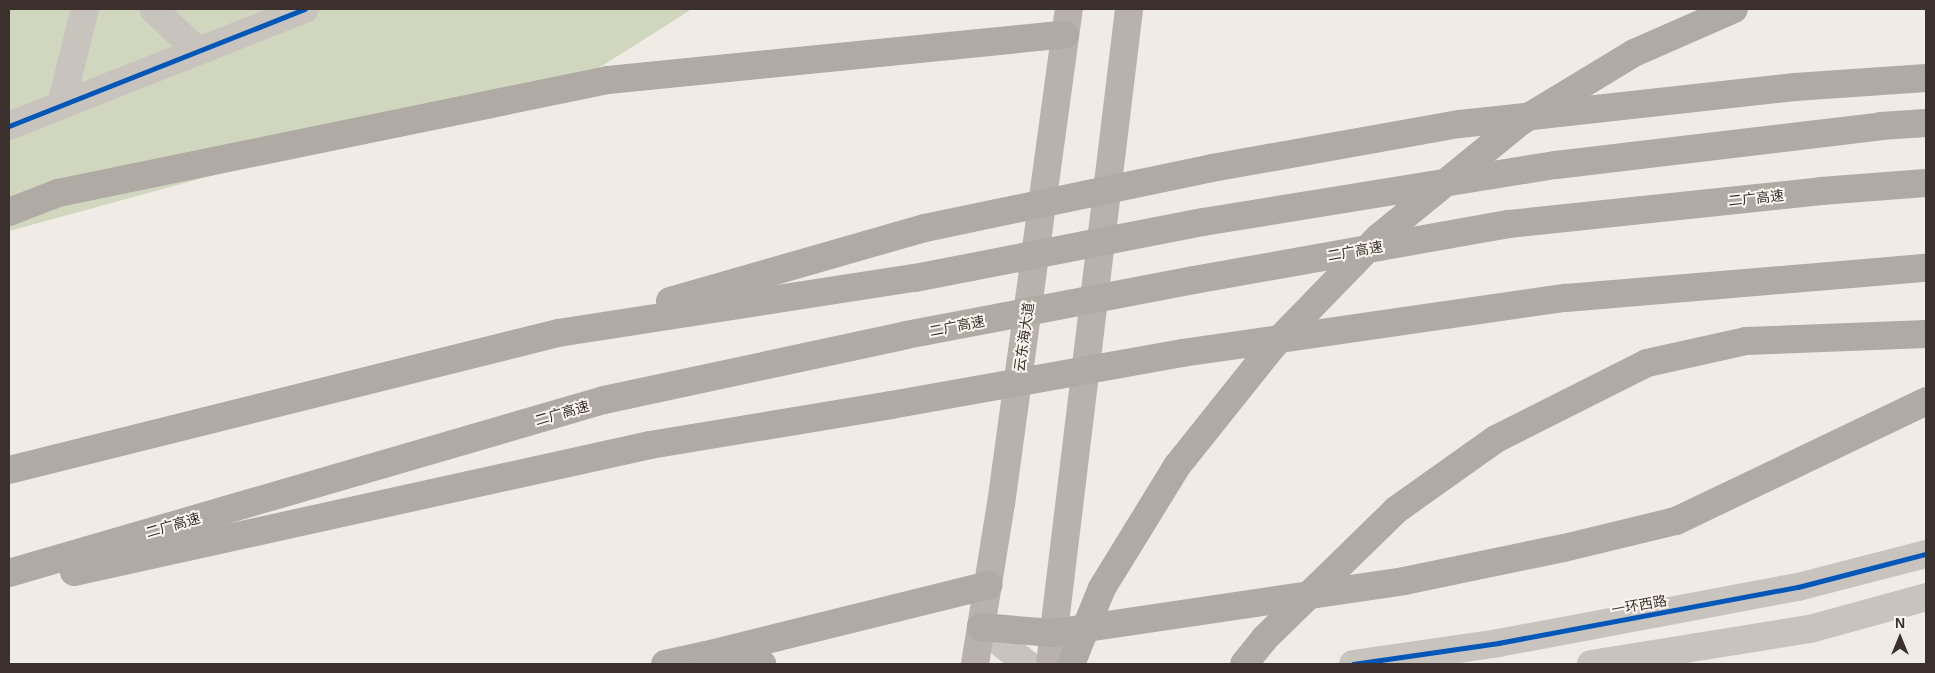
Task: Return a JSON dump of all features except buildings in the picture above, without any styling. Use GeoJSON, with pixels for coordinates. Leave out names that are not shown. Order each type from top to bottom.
{"type":"FeatureCollection","features":[{"type":"Feature","properties":{"kind":"highway"},"geometry":{"type":"LineString","coordinates":[[1071,664],[1102,588],[1177,466],[1272,347],[1379,237],[1520,122],[1634,53],[1734,9]]}},
{"type":"Feature","properties":{"kind":"highway"},"geometry":{"type":"LineString","coordinates":[[9,212],[58,193],[608,80],[1067,22]]}},
{"type":"Feature","properties":{"kind":"highway"},"geometry":{"type":"LineString","coordinates":[[9,470],[558,333],[925,228],[1212,168],[1460,124],[1795,87],[1926,78]]}},
{"type":"Feature","properties":{"kind":"highway"},"geometry":{"type":"LineString","coordinates":[[558,333],[915,278],[1203,222],[1556,165],[1881,126],[1926,123]]}},
{"type":"Feature","properties":{"kind":"highway","name":"二广高速"},"geometry":{"type":"LineString","coordinates":[[9,573],[604,400],[906,335],[1194,280],[1509,224],[1821,191],[1926,183]]}},
{"type":"Feature","properties":{"kind":"highway"},"geometry":{"type":"LineString","coordinates":[[9,586],[650,445],[891,405],[1182,352],[1566,298],[1926,268]]}},
{"type":"Feature","properties":{"kind":"highway"},"geometry":{"type":"LineString","coordinates":[[1244,664],[1265,638],[1396,510],[1496,439],[1647,363],[1746,341],[1926,334]]}},
{"type":"Feature","properties":{"kind":"highway"},"geometry":{"type":"LineString","coordinates":[[981,627],[1053,633],[1404,581],[1564,548],[1676,521],[1926,401]]}},
{"type":"Feature","properties":{"kind":"highway"},"geometry":{"type":"LineString","coordinates":[[665,664],[988,586]]}},
{"type":"Feature","properties":{"kind":"highway"},"geometry":{"type":"LineString","coordinates":[[706,655],[762,664]]}},
{"type":"Feature","properties":{"kind":"main road"},"geometry":{"type":"LineString","coordinates":[[1050,664],[1129,9]]}},
{"type":"Feature","properties":{"kind":"main road","name":"云东海大道"},"geometry":{"type":"LineString","coordinates":[[975,664],[1001,504],[1067,22]]}},
{"type":"Feature","properties":{"kind":"street"},"geometry":{"type":"LineString","coordinates":[[61,105],[85,9]]}},
{"type":"Feature","properties":{"kind":"street"},"geometry":{"type":"LineString","coordinates":[[152,9],[198,51]]}},
{"type":"Feature","properties":{"kind":"street"},"geometry":{"type":"LineString","coordinates":[[9,126],[305,9]]}},
{"type":"Feature","properties":{"kind":"street","name":"一环西路"},"geometry":{"type":"LineString","coordinates":[[1353,664],[1498,643],[1788,589],[1926,554]]}},
{"type":"Feature","properties":{"kind":"street"},"geometry":{"type":"LineString","coordinates":[[1591,664],[1810,629],[1926,597]]}},
{"type":"Feature","properties":{"kind":"street"},"geometry":{"type":"LineString","coordinates":[[981,627],[1027,664]]}},
{"type":"Feature","properties":{"kind":"street"},"geometry":{"type":"LineString","coordinates":[[1053,633],[1088,664]]}},
{"type":"Feature","properties":{"kind":"green space"},"geometry":{"type":"Polygon","coordinates":[[[9,9],[692,9],[594,71],[9,231],[9,9]]]}},
{"type":"Feature","properties":{"kind":"cycle path"},"geometry":{"type":"LineString","coordinates":[[9,126],[305,9]]}},
{"type":"Feature","properties":{"kind":"cycle path"},"geometry":{"type":"LineString","coordinates":[[1353,664],[1498,643],[1798,587],[1926,554]]}}]}
